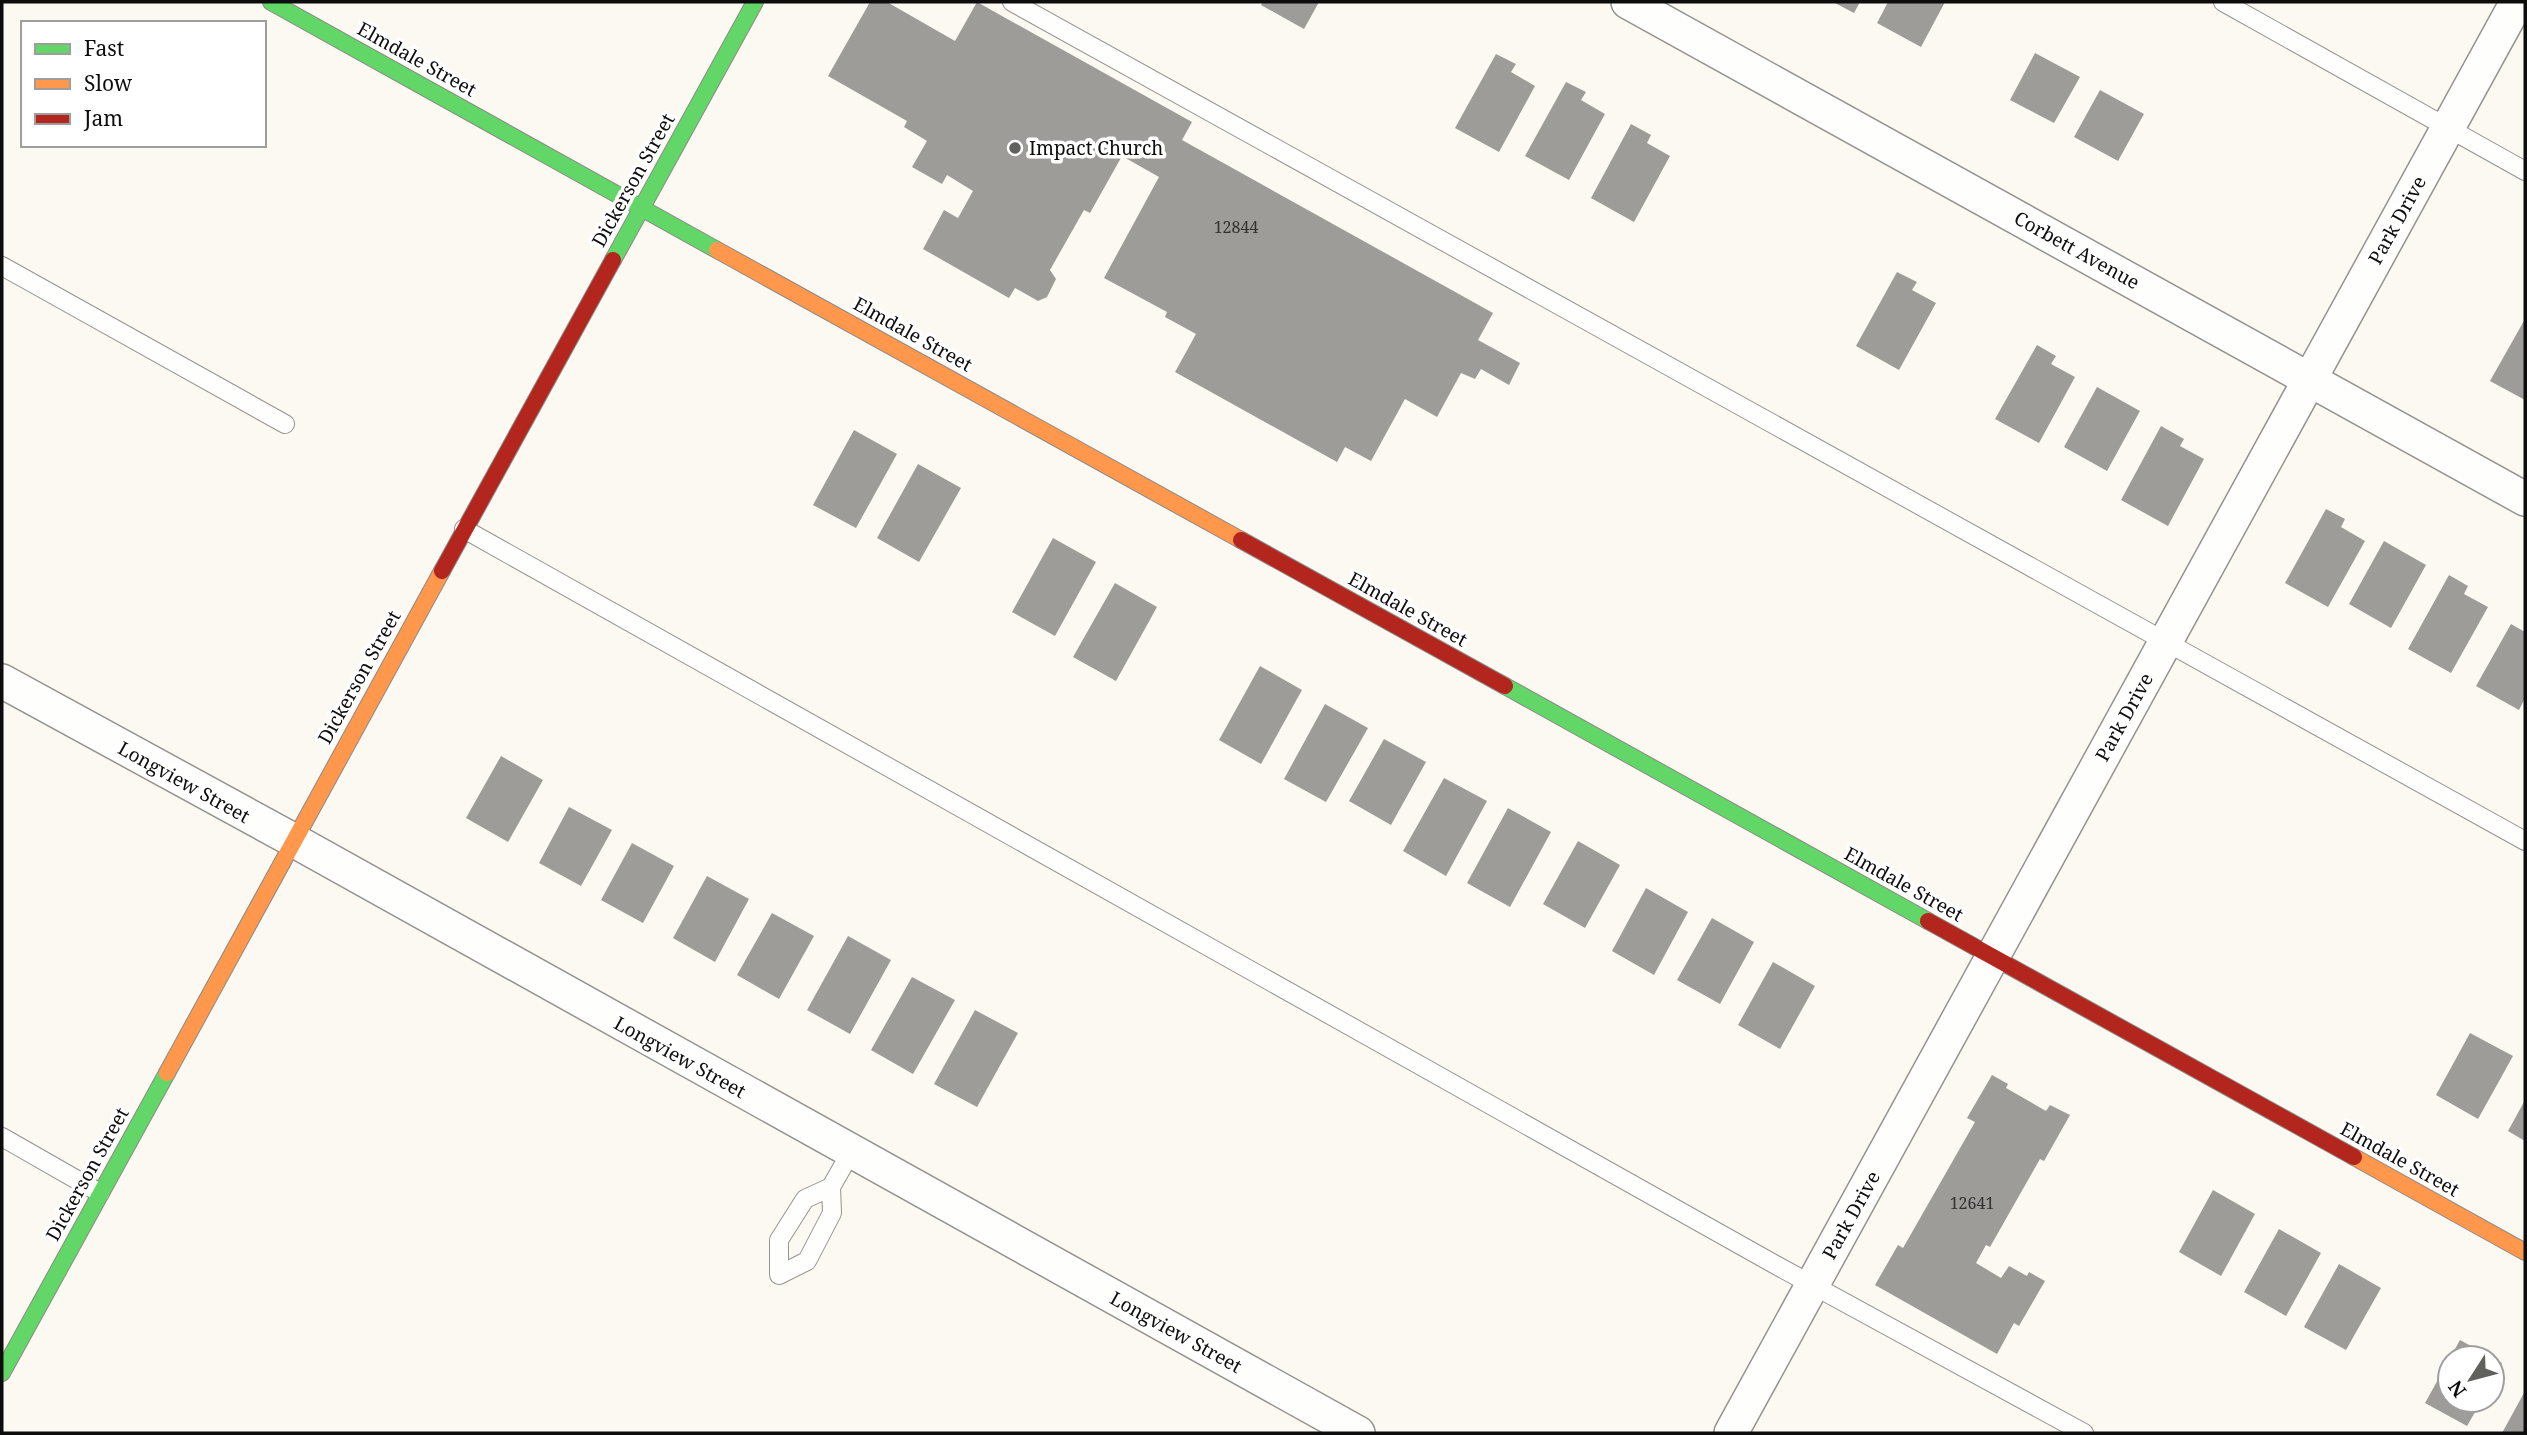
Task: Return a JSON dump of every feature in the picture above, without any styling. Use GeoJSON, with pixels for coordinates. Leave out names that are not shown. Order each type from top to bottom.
{"type":"FeatureCollection","features":[{"type":"Feature","properties":{"kind":"street","name":"Elmdale Street"},"geometry":{"type":"LineString","coordinates":[[271,2],[2525,1252]]}},
{"type":"Feature","properties":{"kind":"street","name":"Dickerson Street"},"geometry":{"type":"LineString","coordinates":[[2,1373],[755,2]]}},
{"type":"Feature","properties":{"kind":"street","name":"Corbett Avenue"},"geometry":{"type":"LineString","coordinates":[[1628,2],[2525,499]]}},
{"type":"Feature","properties":{"kind":"street","name":"Park Drive"},"geometry":{"type":"LineString","coordinates":[[1731,1433],[2517,2]]}},
{"type":"Feature","properties":{"kind":"street","name":"Longview Street"},"geometry":{"type":"LineString","coordinates":[[2,681],[1358,1433]]}},
{"type":"Feature","properties":{"kind":"lane"},"geometry":{"type":"LineString","coordinates":[[1012,2],[2525,841]]}},
{"type":"Feature","properties":{"kind":"lane"},"geometry":{"type":"LineString","coordinates":[[2223,2],[2525,171]]}},
{"type":"Feature","properties":{"kind":"lane"},"geometry":{"type":"LineString","coordinates":[[2,266],[285,424]]}},
{"type":"Feature","properties":{"kind":"lane"},"geometry":{"type":"LineString","coordinates":[[464,530],[1813,1285],[2084,1433]]}},
{"type":"Feature","properties":{"kind":"lane"},"geometry":{"type":"LineString","coordinates":[[2,1137],[100,1193]]}},
{"type":"Feature","properties":{"kind":"lane"},"geometry":{"type":"LineString","coordinates":[[831,1187],[805,1199],[779,1240],[779,1275],[807,1261],[832,1213],[831,1187],[851,1152]]}},
{"type":"Feature","properties":{"kind":"building"},"geometry":{"type":"Polygon","coordinates":[[[870,2],[887,2],[955,41],[977,2],[1192,122],[1182,140],[1493,313],[1478,340],[1520,363],[1509,385],[1481,369],[1475,379],[1461,373],[1437,417],[1405,399],[1371,461],[1345,447],[1337,462],[1175,372],[1196,334],[1165,317],[1167,312],[1104,278],[1159,177],[1122,156],[1090,213],[1084,210],[1050,270],[1056,279],[1047,297],[1038,301],[1015,288],[1009,298],[923,249],[944,210],[958,218],[973,191],[947,175],[942,184],[912,167],[927,141],[904,127],[907,121],[828,76],[870,2]]]}},
{"type":"Feature","properties":{"kind":"building"},"geometry":{"type":"Polygon","coordinates":[[[1263,2],[1319,2],[1304,29],[1261,5],[1263,2]]]}},
{"type":"Feature","properties":{"kind":"building"},"geometry":{"type":"Polygon","coordinates":[[[1833,2],[1860,2],[1854,13],[1833,2]]]}},
{"type":"Feature","properties":{"kind":"building"},"geometry":{"type":"Polygon","coordinates":[[[1888,2],[1945,2],[1921,47],[1877,23],[1888,2]]]}},
{"type":"Feature","properties":{"kind":"building"},"geometry":{"type":"Polygon","coordinates":[[[2035,53],[2080,77],[2054,123],[2010,100],[2035,53]]]}},
{"type":"Feature","properties":{"kind":"building"},"geometry":{"type":"Polygon","coordinates":[[[1496,54],[1516,64],[1511,72],[1535,86],[1499,152],[1455,128],[1496,54]]]}},
{"type":"Feature","properties":{"kind":"building"},"geometry":{"type":"Polygon","coordinates":[[[1566,82],[1586,92],[1581,100],[1605,114],[1569,180],[1525,156],[1566,82]]]}},
{"type":"Feature","properties":{"kind":"building"},"geometry":{"type":"Polygon","coordinates":[[[2100,90],[2144,114],[2118,161],[2074,137],[2100,90]]]}},
{"type":"Feature","properties":{"kind":"building"},"geometry":{"type":"Polygon","coordinates":[[[1631,124],[1651,135],[1647,143],[1670,156],[1634,222],[1591,198],[1631,124]]]}},
{"type":"Feature","properties":{"kind":"building"},"geometry":{"type":"Polygon","coordinates":[[[1897,272],[1917,282],[1912,290],[1936,303],[1899,370],[1856,346],[1897,272]]]}},
{"type":"Feature","properties":{"kind":"building"},"geometry":{"type":"Polygon","coordinates":[[[2525,319],[2525,400],[2490,381],[2525,319]]]}},
{"type":"Feature","properties":{"kind":"building"},"geometry":{"type":"Polygon","coordinates":[[[2037,345],[2056,356],[2051,364],[2075,377],[2039,443],[1995,419],[2037,345]]]}},
{"type":"Feature","properties":{"kind":"building"},"geometry":{"type":"Polygon","coordinates":[[[2097,387],[2140,411],[2107,471],[2064,447],[2097,387]]]}},
{"type":"Feature","properties":{"kind":"building"},"geometry":{"type":"Polygon","coordinates":[[[2161,426],[2184,439],[2180,446],[2204,459],[2168,526],[2121,500],[2161,426]]]}},
{"type":"Feature","properties":{"kind":"building"},"geometry":{"type":"Polygon","coordinates":[[[854,430],[897,454],[856,528],[813,505],[854,430]]]}},
{"type":"Feature","properties":{"kind":"building"},"geometry":{"type":"Polygon","coordinates":[[[918,464],[961,488],[919,562],[877,538],[918,464]]]}},
{"type":"Feature","properties":{"kind":"building"},"geometry":{"type":"Polygon","coordinates":[[[2326,509],[2345,519],[2341,527],[2365,541],[2328,607],[2285,583],[2326,509]]]}},
{"type":"Feature","properties":{"kind":"building"},"geometry":{"type":"Polygon","coordinates":[[[1053,538],[1096,562],[1055,636],[1012,612],[1053,538]]]}},
{"type":"Feature","properties":{"kind":"building"},"geometry":{"type":"Polygon","coordinates":[[[2384,541],[2426,565],[2391,628],[2349,604],[2384,541]]]}},
{"type":"Feature","properties":{"kind":"building"},"geometry":{"type":"Polygon","coordinates":[[[2449,575],[2468,586],[2464,594],[2488,607],[2451,673],[2408,649],[2449,575]]]}},
{"type":"Feature","properties":{"kind":"building"},"geometry":{"type":"Polygon","coordinates":[[[1115,583],[1157,607],[1116,681],[1073,657],[1115,583]]]}},
{"type":"Feature","properties":{"kind":"building"},"geometry":{"type":"Polygon","coordinates":[[[2511,624],[2525,632],[2525,698],[2519,710],[2476,686],[2511,624]]]}},
{"type":"Feature","properties":{"kind":"building"},"geometry":{"type":"Polygon","coordinates":[[[1260,666],[1302,690],[1261,764],[1219,740],[1260,666]]]}},
{"type":"Feature","properties":{"kind":"building"},"geometry":{"type":"Polygon","coordinates":[[[1325,704],[1368,728],[1326,802],[1284,779],[1325,704]]]}},
{"type":"Feature","properties":{"kind":"building"},"geometry":{"type":"Polygon","coordinates":[[[1384,739],[1426,762],[1391,825],[1349,801],[1384,739]]]}},
{"type":"Feature","properties":{"kind":"building"},"geometry":{"type":"Polygon","coordinates":[[[501,756],[543,780],[508,842],[466,818],[501,756]]]}},
{"type":"Feature","properties":{"kind":"building"},"geometry":{"type":"Polygon","coordinates":[[[1444,778],[1487,801],[1446,876],[1403,851],[1444,778]]]}},
{"type":"Feature","properties":{"kind":"building"},"geometry":{"type":"Polygon","coordinates":[[[569,807],[612,830],[581,886],[539,863],[569,807]]]}},
{"type":"Feature","properties":{"kind":"building"},"geometry":{"type":"Polygon","coordinates":[[[1508,808],[1551,832],[1510,907],[1467,883],[1508,808]]]}},
{"type":"Feature","properties":{"kind":"building"},"geometry":{"type":"Polygon","coordinates":[[[1578,841],[1620,865],[1585,928],[1543,904],[1578,841]]]}},
{"type":"Feature","properties":{"kind":"building"},"geometry":{"type":"Polygon","coordinates":[[[632,843],[674,866],[643,923],[601,900],[632,843]]]}},
{"type":"Feature","properties":{"kind":"building"},"geometry":{"type":"Polygon","coordinates":[[[707,876],[749,899],[715,962],[673,938],[707,876]]]}},
{"type":"Feature","properties":{"kind":"building"},"geometry":{"type":"Polygon","coordinates":[[[1646,888],[1688,912],[1654,975],[1612,951],[1646,888]]]}},
{"type":"Feature","properties":{"kind":"building"},"geometry":{"type":"Polygon","coordinates":[[[772,913],[814,936],[779,999],[737,975],[772,913]]]}},
{"type":"Feature","properties":{"kind":"building"},"geometry":{"type":"Polygon","coordinates":[[[1712,918],[1754,942],[1720,1004],[1677,980],[1712,918]]]}},
{"type":"Feature","properties":{"kind":"building"},"geometry":{"type":"Polygon","coordinates":[[[848,936],[891,960],[850,1034],[807,1010],[848,936]]]}},
{"type":"Feature","properties":{"kind":"building"},"geometry":{"type":"Polygon","coordinates":[[[1773,962],[1815,986],[1780,1049],[1738,1025],[1773,962]]]}},
{"type":"Feature","properties":{"kind":"building"},"geometry":{"type":"Polygon","coordinates":[[[912,977],[955,1000],[913,1074],[871,1050],[912,977]]]}},
{"type":"Feature","properties":{"kind":"building"},"geometry":{"type":"Polygon","coordinates":[[[975,1010],[1018,1033],[977,1107],[934,1084],[975,1010]]]}},
{"type":"Feature","properties":{"kind":"building"},"geometry":{"type":"Polygon","coordinates":[[[2470,1033],[2513,1056],[2478,1119],[2436,1095],[2470,1033]]]}},
{"type":"Feature","properties":{"kind":"building"},"geometry":{"type":"Polygon","coordinates":[[[1992,1075],[2008,1084],[2006,1088],[2046,1111],[2050,1105],[2070,1115],[2044,1161],[2040,1159],[1990,1247],[1986,1245],[1976,1263],[2001,1278],[2009,1266],[2027,1276],[2029,1272],[2045,1281],[2019,1326],[2014,1323],[1997,1354],[1875,1285],[1898,1245],[1903,1248],[1975,1122],[1967,1118],[1992,1075]]]}},
{"type":"Feature","properties":{"kind":"building"},"geometry":{"type":"Polygon","coordinates":[[[2525,1100],[2525,1141],[2508,1131],[2525,1100]]]}},
{"type":"Feature","properties":{"kind":"building"},"geometry":{"type":"Polygon","coordinates":[[[2213,1190],[2255,1214],[2221,1276],[2179,1252],[2213,1190]]]}},
{"type":"Feature","properties":{"kind":"building"},"geometry":{"type":"Polygon","coordinates":[[[2279,1229],[2321,1253],[2286,1316],[2244,1292],[2279,1229]]]}},
{"type":"Feature","properties":{"kind":"building"},"geometry":{"type":"Polygon","coordinates":[[[2339,1264],[2381,1288],[2346,1350],[2304,1327],[2339,1264]]]}},
{"type":"Feature","properties":{"kind":"building"},"geometry":{"type":"Polygon","coordinates":[[[2436,1383],[2436,1409],[2425,1403],[2436,1383]]]}},
{"type":"Feature","properties":{"kind":"building"},"geometry":{"type":"Polygon","coordinates":[[[2525,1391],[2525,1433],[2502,1433],[2525,1391]]]}},
{"type":"Feature","properties":{"kind":"building"},"geometry":{"type":"Polygon","coordinates":[[[2445,1414],[2474,1414],[2467,1426],[2445,1414]]]}},
{"type":"Feature","properties":{"kind":"traffic: fast"},"geometry":{"type":"LineString","coordinates":[[271,2],[717,250]]}},
{"type":"Feature","properties":{"kind":"traffic: fast"},"geometry":{"type":"LineString","coordinates":[[613,260],[755,2]]}},
{"type":"Feature","properties":{"kind":"traffic: fast"},"geometry":{"type":"LineString","coordinates":[[1505,686],[1928,921]]}},
{"type":"Feature","properties":{"kind":"traffic: fast"},"geometry":{"type":"LineString","coordinates":[[2,1373],[167,1073]]}},
{"type":"Feature","properties":{"kind":"traffic: slow"},"geometry":{"type":"LineString","coordinates":[[717,250],[1241,540]]}},
{"type":"Feature","properties":{"kind":"traffic: slow"},"geometry":{"type":"LineString","coordinates":[[167,1073],[442,571]]}},
{"type":"Feature","properties":{"kind":"traffic: slow"},"geometry":{"type":"LineString","coordinates":[[2354,1157],[2525,1252]]}},
{"type":"Feature","properties":{"kind":"traffic: jam"},"geometry":{"type":"LineString","coordinates":[[442,571],[613,260]]}},
{"type":"Feature","properties":{"kind":"traffic: jam"},"geometry":{"type":"LineString","coordinates":[[1241,540],[1505,686]]}},
{"type":"Feature","properties":{"kind":"traffic: jam"},"geometry":{"type":"LineString","coordinates":[[1928,921],[2354,1157]]}},
{"type":"Feature","properties":{"kind":"place","name":"Impact Church"},"geometry":{"type":"Point","coordinates":[1015,148]}}]}
